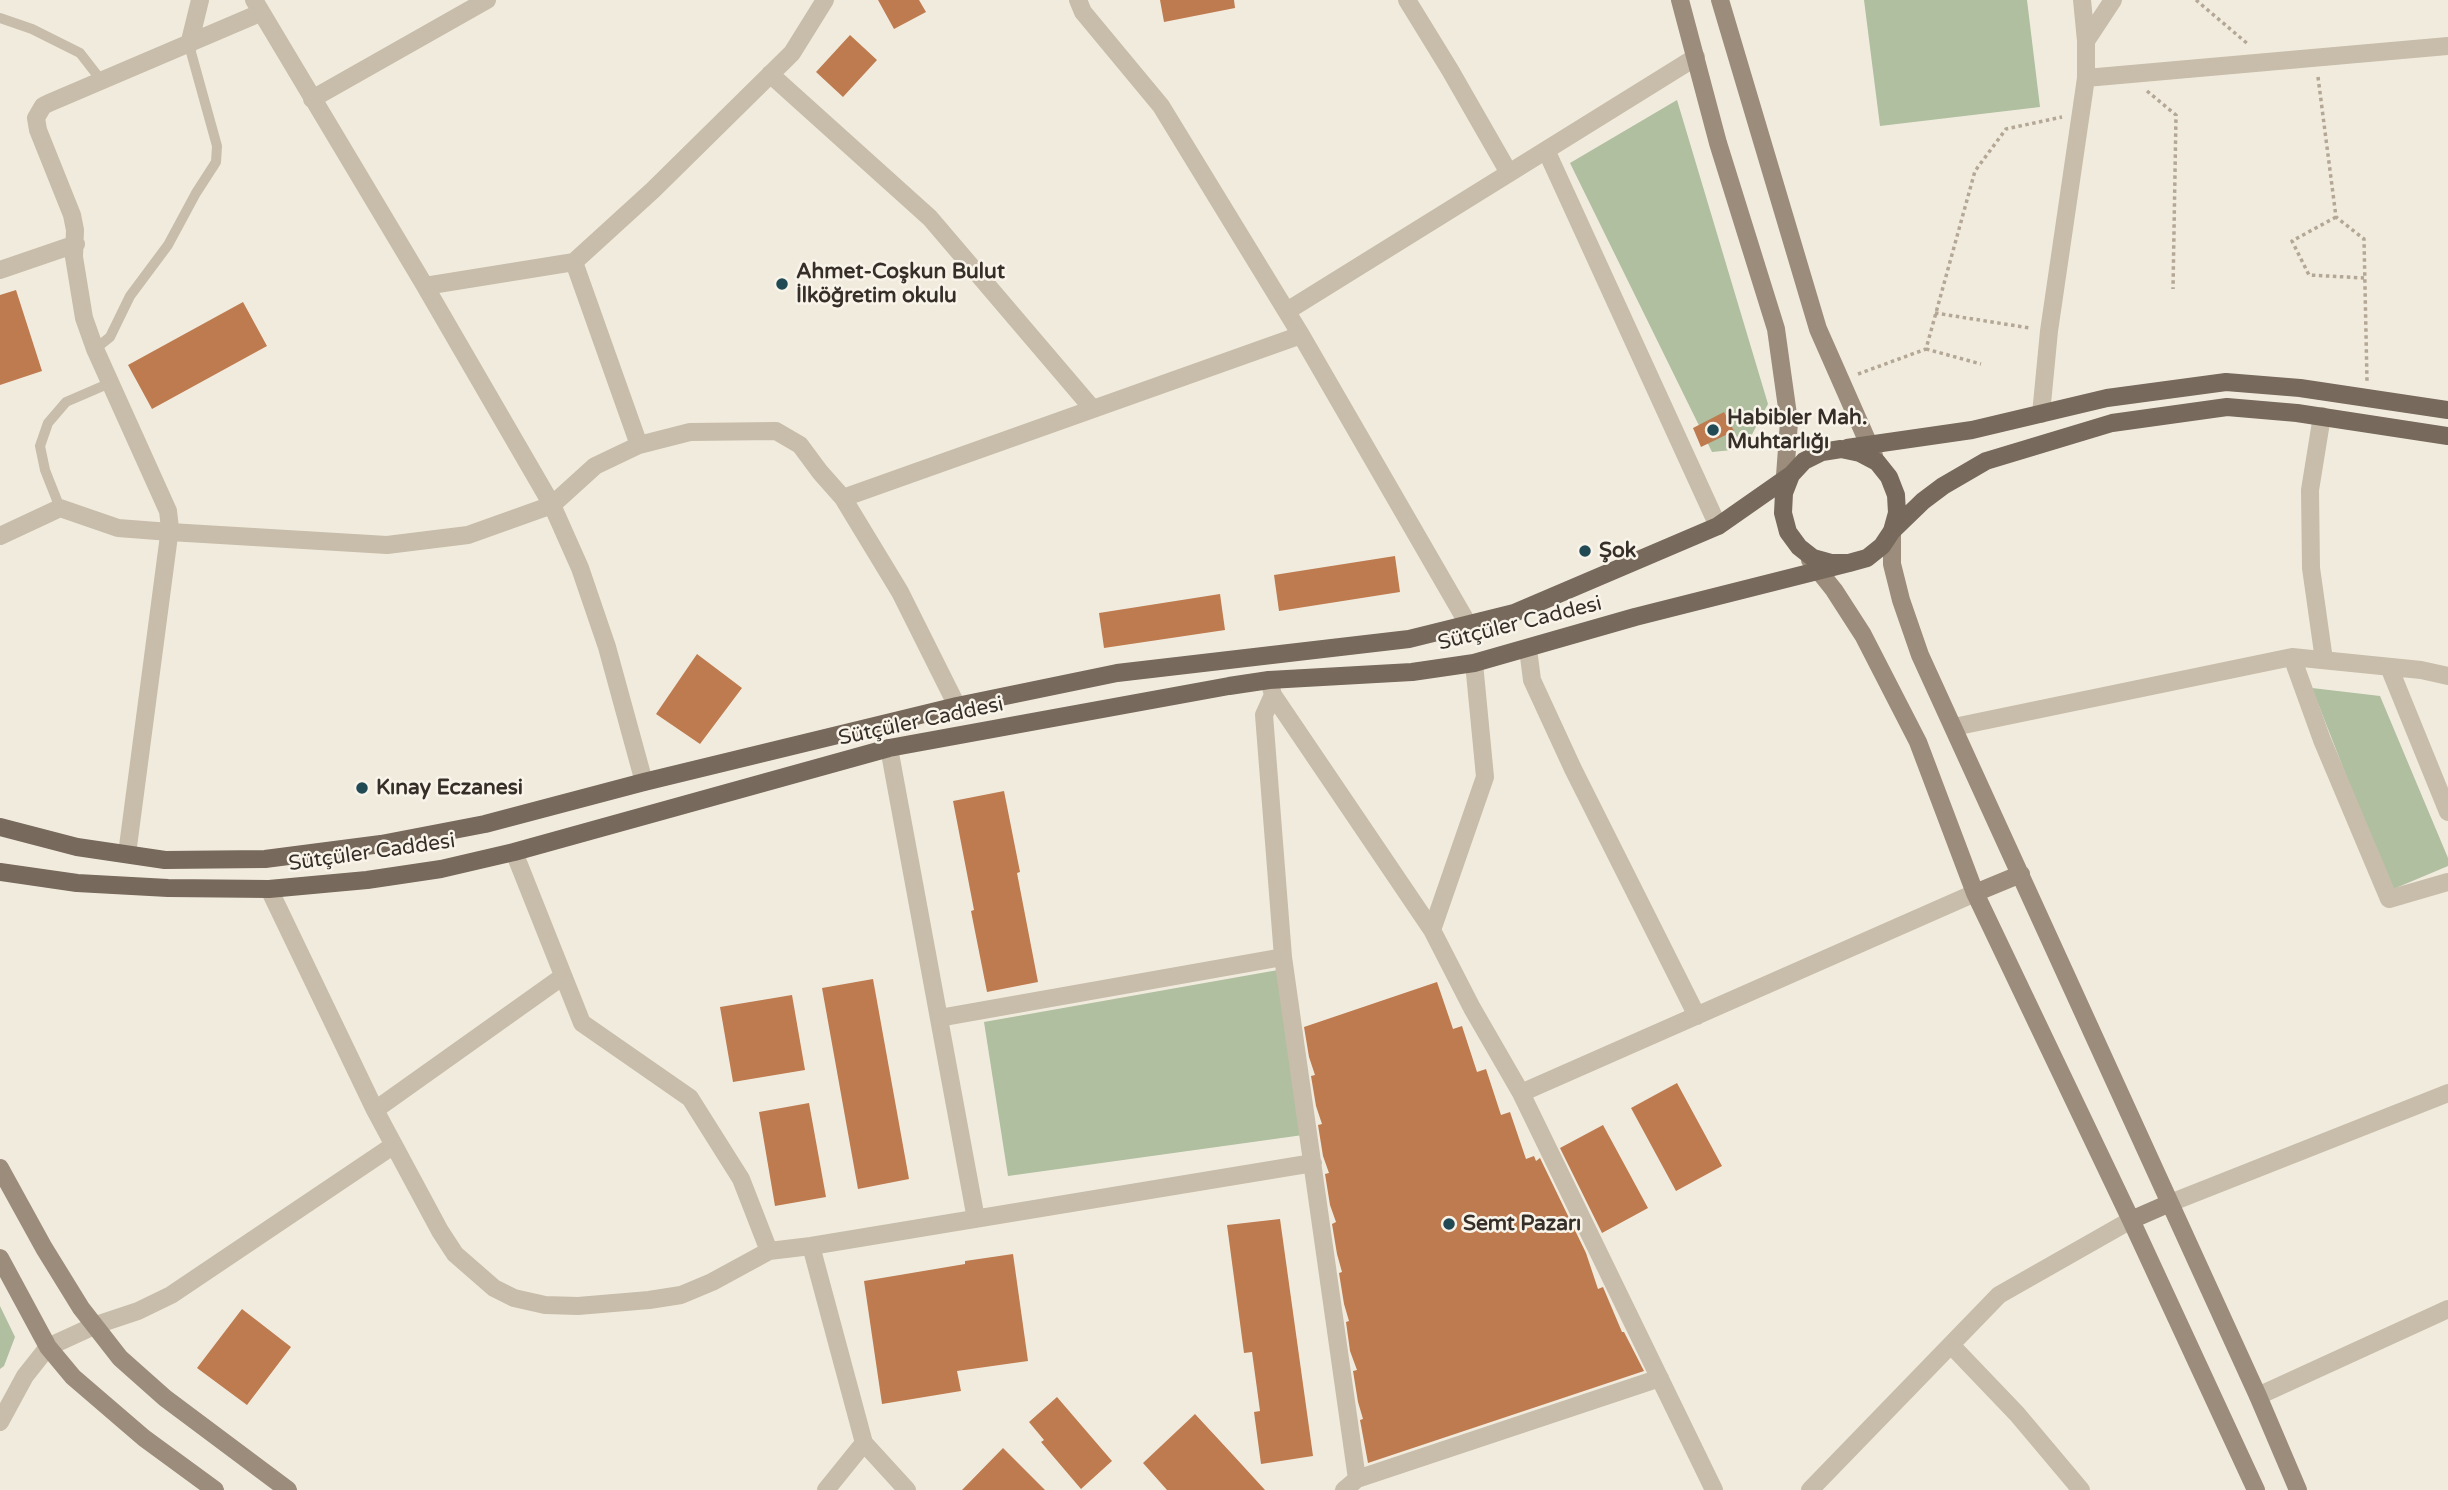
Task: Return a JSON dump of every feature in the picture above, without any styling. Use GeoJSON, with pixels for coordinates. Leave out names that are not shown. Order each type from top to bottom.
{"type":"FeatureCollection","features":[{"type":"Feature","properties":{"kind":"main road"},"geometry":{"type":"LineString","coordinates":[[2446,406],[2226,382],[2107,398],[1972,430],[1822,452],[1804,461],[1787,483],[1783,513],[1788,531],[1799,547],[1813,558],[1831,563],[1849,563],[1867,558],[1923,501],[1986,461],[2112,423],[2227,407],[2322,416],[2448,436]]}},
{"type":"Feature","properties":{"kind":"main road"},"geometry":{"type":"LineString","coordinates":[[1841,449],[1860,453],[1877,462],[1889,478],[1896,495],[1897,513],[1892,531]]}},
{"type":"Feature","properties":{"kind":"main road","name":"Sütçüler Caddesi"},"geometry":{"type":"LineString","coordinates":[[0,827],[77,848],[165,860],[265,859],[381,844],[485,824],[644,782],[957,706],[1117,673],[1409,639],[1514,613],[1718,526],[1787,483]]}},
{"type":"Feature","properties":{"kind":"main road","name":"Sütçüler Caddesi"},"geometry":{"type":"LineString","coordinates":[[0,872],[103,884],[269,889],[367,880],[441,869],[514,852],[890,748],[1124,704],[1474,663],[1635,617],[1849,563]]}},
{"type":"Feature","properties":{"kind":"street"},"geometry":{"type":"LineString","coordinates":[[189,45],[200,0]]}},
{"type":"Feature","properties":{"kind":"street"},"geometry":{"type":"LineString","coordinates":[[312,99],[486,0]]}},
{"type":"Feature","properties":{"kind":"street"},"geometry":{"type":"LineString","coordinates":[[425,286],[574,262],[653,190],[792,53],[825,0]]}},
{"type":"Feature","properties":{"kind":"street"},"geometry":{"type":"LineString","coordinates":[[1078,0],[1083,12],[1161,106],[1287,311],[1468,624]]}},
{"type":"Feature","properties":{"kind":"street"},"geometry":{"type":"LineString","coordinates":[[1407,0],[1509,173]]}},
{"type":"Feature","properties":{"kind":"street"},"geometry":{"type":"LineString","coordinates":[[1680,0],[1718,143],[1776,329],[1789,422],[1787,483]]}},
{"type":"Feature","properties":{"kind":"street"},"geometry":{"type":"LineString","coordinates":[[1720,0],[1818,329],[1877,462]]}},
{"type":"Feature","properties":{"kind":"street"},"geometry":{"type":"LineString","coordinates":[[2041,414],[2049,331],[2086,78],[2082,0]]}},
{"type":"Feature","properties":{"kind":"street"},"geometry":{"type":"LineString","coordinates":[[2086,41],[2113,0]]}},
{"type":"Feature","properties":{"kind":"street"},"geometry":{"type":"LineString","coordinates":[[127,854],[170,532],[168,511],[95,349],[84,318],[74,257],[76,244],[72,215],[38,130],[36,118],[43,106],[189,45],[257,7],[425,286],[551,505],[580,568],[607,647],[644,782]]}},
{"type":"Feature","properties":{"kind":"street"},"geometry":{"type":"LineString","coordinates":[[2086,78],[2448,46]]}},
{"type":"Feature","properties":{"kind":"street"},"geometry":{"type":"LineString","coordinates":[[1287,311],[1696,57]]}},
{"type":"Feature","properties":{"kind":"street"},"geometry":{"type":"LineString","coordinates":[[771,74],[930,218],[1092,408]]}},
{"type":"Feature","properties":{"kind":"street"},"geometry":{"type":"LineString","coordinates":[[1546,150],[1718,526]]}},
{"type":"Feature","properties":{"kind":"street"},"geometry":{"type":"LineString","coordinates":[[0,270],[76,244]]}},
{"type":"Feature","properties":{"kind":"street"},"geometry":{"type":"LineString","coordinates":[[574,262],[639,445]]}},
{"type":"Feature","properties":{"kind":"street"},"geometry":{"type":"LineString","coordinates":[[843,498],[1301,335]]}},
{"type":"Feature","properties":{"kind":"street"},"geometry":{"type":"LineString","coordinates":[[2322,416],[2310,490],[2311,568],[2324,660]]}},
{"type":"Feature","properties":{"kind":"street"},"geometry":{"type":"LineString","coordinates":[[0,536],[60,508],[118,528],[170,532],[387,545],[468,535],[551,505],[595,466],[639,445],[690,432],[776,431],[800,445],[843,498],[900,592],[957,706]]}},
{"type":"Feature","properties":{"kind":"street"},"geometry":{"type":"LineString","coordinates":[[1892,531],[1892,564],[1920,655],[2258,1396],[2298,1490]]}},
{"type":"Feature","properties":{"kind":"street"},"geometry":{"type":"LineString","coordinates":[[1799,547],[1834,590],[1863,635],[1918,742],[1975,893],[2132,1220],[2256,1490]]}},
{"type":"Feature","properties":{"kind":"street"},"geometry":{"type":"LineString","coordinates":[[1528,649],[1532,680],[1672,970],[1697,1016]]}},
{"type":"Feature","properties":{"kind":"street"},"geometry":{"type":"LineString","coordinates":[[1954,727],[2292,657],[2421,670],[2448,676]]}},
{"type":"Feature","properties":{"kind":"street"},"geometry":{"type":"LineString","coordinates":[[2292,657],[2322,740],[2389,899],[2448,882]]}},
{"type":"Feature","properties":{"kind":"street"},"geometry":{"type":"LineString","coordinates":[[1432,930],[1485,777],[1474,663]]}},
{"type":"Feature","properties":{"kind":"street"},"geometry":{"type":"LineString","coordinates":[[2389,667],[2448,812]]}},
{"type":"Feature","properties":{"kind":"street"},"geometry":{"type":"LineString","coordinates":[[1271,688],[1432,930],[1472,1009],[1521,1093],[1714,1490]]}},
{"type":"Feature","properties":{"kind":"street"},"geometry":{"type":"LineString","coordinates":[[1271,688],[1264,715],[1283,957],[1312,1163],[1350,1485],[1660,1378]]}},
{"type":"Feature","properties":{"kind":"street"},"geometry":{"type":"LineString","coordinates":[[890,748],[976,1219]]}},
{"type":"Feature","properties":{"kind":"street"},"geometry":{"type":"LineString","coordinates":[[514,852],[582,1023],[690,1098],[741,1179],[769,1251]]}},
{"type":"Feature","properties":{"kind":"street"},"geometry":{"type":"LineString","coordinates":[[1521,1093],[2021,874]]}},
{"type":"Feature","properties":{"kind":"street"},"geometry":{"type":"LineString","coordinates":[[269,889],[375,1110],[454,1254],[494,1288],[514,1298],[545,1305],[578,1306],[681,1295],[712,1282],[769,1251],[1312,1163]]}},
{"type":"Feature","properties":{"kind":"street"},"geometry":{"type":"LineString","coordinates":[[939,1018],[1283,957]]}},
{"type":"Feature","properties":{"kind":"street"},"geometry":{"type":"LineString","coordinates":[[375,1110],[562,977]]}},
{"type":"Feature","properties":{"kind":"street"},"geometry":{"type":"LineString","coordinates":[[1810,1490],[1999,1295],[2132,1220],[2448,1093]]}},
{"type":"Feature","properties":{"kind":"street"},"geometry":{"type":"LineString","coordinates":[[0,1422],[5,1397],[48,1347],[171,1295],[394,1145]]}},
{"type":"Feature","properties":{"kind":"street"},"geometry":{"type":"LineString","coordinates":[[0,1168],[81,1308],[120,1358],[165,1398],[288,1490]]}},
{"type":"Feature","properties":{"kind":"street"},"geometry":{"type":"LineString","coordinates":[[811,1246],[864,1443],[907,1490]]}},
{"type":"Feature","properties":{"kind":"street"},"geometry":{"type":"LineString","coordinates":[[0,1258],[48,1347],[73,1377],[144,1438],[215,1490]]}},
{"type":"Feature","properties":{"kind":"street"},"geometry":{"type":"LineString","coordinates":[[2258,1396],[2448,1309]]}},
{"type":"Feature","properties":{"kind":"street"},"geometry":{"type":"LineString","coordinates":[[1951,1345],[2017,1414],[2081,1490]]}},
{"type":"Feature","properties":{"kind":"street"},"geometry":{"type":"LineString","coordinates":[[826,1490],[864,1443]]}},
{"type":"Feature","properties":{"kind":"lane"},"geometry":{"type":"LineString","coordinates":[[0,18],[32,29],[80,53],[101,80]]}},
{"type":"Feature","properties":{"kind":"lane"},"geometry":{"type":"LineString","coordinates":[[95,349],[110,337],[130,296],[168,245],[216,162],[217,146],[189,45]]}},
{"type":"Feature","properties":{"kind":"lane"},"geometry":{"type":"LineString","coordinates":[[60,508],[50,488],[40,446],[48,424],[66,402],[110,383]]}},
{"type":"Feature","properties":{"kind":"path"},"geometry":{"type":"LineString","coordinates":[[2196,0],[2269,62]]}},
{"type":"Feature","properties":{"kind":"path"},"geometry":{"type":"LineString","coordinates":[[2315,58],[2336,217],[2364,239],[2367,397]]}},
{"type":"Feature","properties":{"kind":"path"},"geometry":{"type":"LineString","coordinates":[[2126,74],[2176,115],[2173,289]]}},
{"type":"Feature","properties":{"kind":"path"},"geometry":{"type":"LineString","coordinates":[[1926,349],[1975,171],[2006,128],[2080,113]]}},
{"type":"Feature","properties":{"kind":"path"},"geometry":{"type":"LineString","coordinates":[[2336,217],[2292,241],[2309,275],[2364,278]]}},
{"type":"Feature","properties":{"kind":"path"},"geometry":{"type":"LineString","coordinates":[[1935,313],[2049,331]]}},
{"type":"Feature","properties":{"kind":"path"},"geometry":{"type":"LineString","coordinates":[[1839,381],[1926,349],[1980,364]]}},
{"type":"Feature","properties":{"kind":"green space"},"geometry":{"type":"Polygon","coordinates":[[[1864,0],[2027,0],[2040,107],[1880,126],[1864,0]]]}},
{"type":"Feature","properties":{"kind":"green space"},"geometry":{"type":"Polygon","coordinates":[[[1677,100],[1768,404],[1747,444],[1732,450],[1712,452],[1570,163],[1677,100]]]}},
{"type":"Feature","properties":{"kind":"green space"},"geometry":{"type":"Polygon","coordinates":[[[2312,688],[2380,696],[2448,858],[2448,866],[2391,890],[2312,688]]]}},
{"type":"Feature","properties":{"kind":"green space"},"geometry":{"type":"Polygon","coordinates":[[[1278,970],[1303,1135],[1008,1176],[984,1022],[1278,970]]]}},
{"type":"Feature","properties":{"kind":"green space"},"geometry":{"type":"Polygon","coordinates":[[[0,1306],[15,1337],[4,1366],[0,1369],[0,1306]]]}},
{"type":"Feature","properties":{"kind":"building"},"geometry":{"type":"Polygon","coordinates":[[[878,0],[919,0],[926,12],[894,29],[878,0]]]}},
{"type":"Feature","properties":{"kind":"building"},"geometry":{"type":"Polygon","coordinates":[[[1160,0],[1234,0],[1235,8],[1164,22],[1160,0]]]}},
{"type":"Feature","properties":{"kind":"building"},"geometry":{"type":"Polygon","coordinates":[[[850,35],[877,60],[843,97],[816,72],[850,35]]]}},
{"type":"Feature","properties":{"kind":"building"},"geometry":{"type":"Polygon","coordinates":[[[16,290],[42,371],[0,385],[0,295],[16,290]]]}},
{"type":"Feature","properties":{"kind":"building"},"geometry":{"type":"Polygon","coordinates":[[[243,302],[267,346],[152,409],[128,365],[243,302]]]}},
{"type":"Feature","properties":{"kind":"building","name":"Habibler Mah. Muhtarlığı"},"geometry":{"type":"Polygon","coordinates":[[[1724,412],[1734,431],[1701,447],[1693,428],[1724,412]]]}},
{"type":"Feature","properties":{"kind":"building"},"geometry":{"type":"Polygon","coordinates":[[[1395,556],[1400,592],[1279,611],[1274,575],[1395,556]]]}},
{"type":"Feature","properties":{"kind":"building"},"geometry":{"type":"Polygon","coordinates":[[[1220,594],[1225,630],[1104,648],[1099,613],[1220,594]]]}},
{"type":"Feature","properties":{"kind":"building"},"geometry":{"type":"Polygon","coordinates":[[[697,654],[742,688],[700,744],[656,714],[697,654]]]}},
{"type":"Feature","properties":{"kind":"building"},"geometry":{"type":"Polygon","coordinates":[[[1004,791],[1038,982],[987,992],[953,801],[1004,791]]]}},
{"type":"Feature","properties":{"kind":"building"},"geometry":{"type":"Polygon","coordinates":[[[873,979],[909,1179],[858,1189],[822,988],[873,979]]]}},
{"type":"Feature","properties":{"kind":"building","name":"Semt Pazarı"},"geometry":{"type":"Polygon","coordinates":[[[1437,982],[1453,1029],[1462,1026],[1477,1072],[1486,1069],[1501,1115],[1510,1112],[1526,1159],[1534,1156],[1536,1161],[1540,1158],[1586,1253],[1598,1289],[1603,1287],[1622,1332],[1644,1371],[1368,1463],[1360,1420],[1363,1419],[1353,1371],[1357,1370],[1350,1351],[1346,1322],[1349,1321],[1332,1224],[1336,1222],[1325,1174],[1329,1173],[1318,1125],[1322,1124],[1311,1076],[1315,1075],[1304,1027],[1437,982]]]}},
{"type":"Feature","properties":{"kind":"building"},"geometry":{"type":"Polygon","coordinates":[[[792,995],[805,1070],[733,1082],[720,1007],[792,995]]]}},
{"type":"Feature","properties":{"kind":"building"},"geometry":{"type":"Polygon","coordinates":[[[1677,1083],[1722,1166],[1676,1191],[1631,1108],[1677,1083]]]}},
{"type":"Feature","properties":{"kind":"building"},"geometry":{"type":"Polygon","coordinates":[[[809,1103],[826,1197],[775,1206],[759,1112],[809,1103]]]}},
{"type":"Feature","properties":{"kind":"building"},"geometry":{"type":"Polygon","coordinates":[[[1603,1125],[1648,1208],[1602,1233],[1560,1148],[1603,1125]]]}},
{"type":"Feature","properties":{"kind":"building"},"geometry":{"type":"Polygon","coordinates":[[[1280,1219],[1313,1456],[1261,1464],[1254,1412],[1260,1411],[1252,1352],[1244,1353],[1227,1225],[1280,1219]]]}},
{"type":"Feature","properties":{"kind":"building"},"geometry":{"type":"Polygon","coordinates":[[[1013,1254],[1028,1361],[957,1371],[961,1391],[882,1404],[864,1281],[1013,1254]]]}},
{"type":"Feature","properties":{"kind":"building"},"geometry":{"type":"Polygon","coordinates":[[[242,1309],[291,1347],[247,1405],[197,1368],[242,1309]]]}},
{"type":"Feature","properties":{"kind":"building"},"geometry":{"type":"Polygon","coordinates":[[[1057,1397],[1112,1461],[1081,1489],[1041,1442],[1044,1440],[1029,1422],[1057,1397]]]}},
{"type":"Feature","properties":{"kind":"building"},"geometry":{"type":"Polygon","coordinates":[[[1195,1414],[1265,1490],[1167,1490],[1143,1463],[1195,1414]]]}},
{"type":"Feature","properties":{"kind":"building"},"geometry":{"type":"Polygon","coordinates":[[[1003,1448],[1045,1490],[962,1490],[1003,1448]]]}},
{"type":"Feature","properties":{"kind":"place","name":"Ahmet-Coşkun Bulut İlköğretim okulu"},"geometry":{"type":"Point","coordinates":[782,284]}},
{"type":"Feature","properties":{"kind":"place","name":"Habibler Mah. Muhtarlığı"},"geometry":{"type":"Point","coordinates":[1713,430]}},
{"type":"Feature","properties":{"kind":"place","name":"Şok"},"geometry":{"type":"Point","coordinates":[1585,551]}},
{"type":"Feature","properties":{"kind":"place","name":"Kınay Eczanesi"},"geometry":{"type":"Point","coordinates":[362,788]}},
{"type":"Feature","properties":{"kind":"place","name":"Semt Pazarı"},"geometry":{"type":"Point","coordinates":[1449,1224]}}]}
